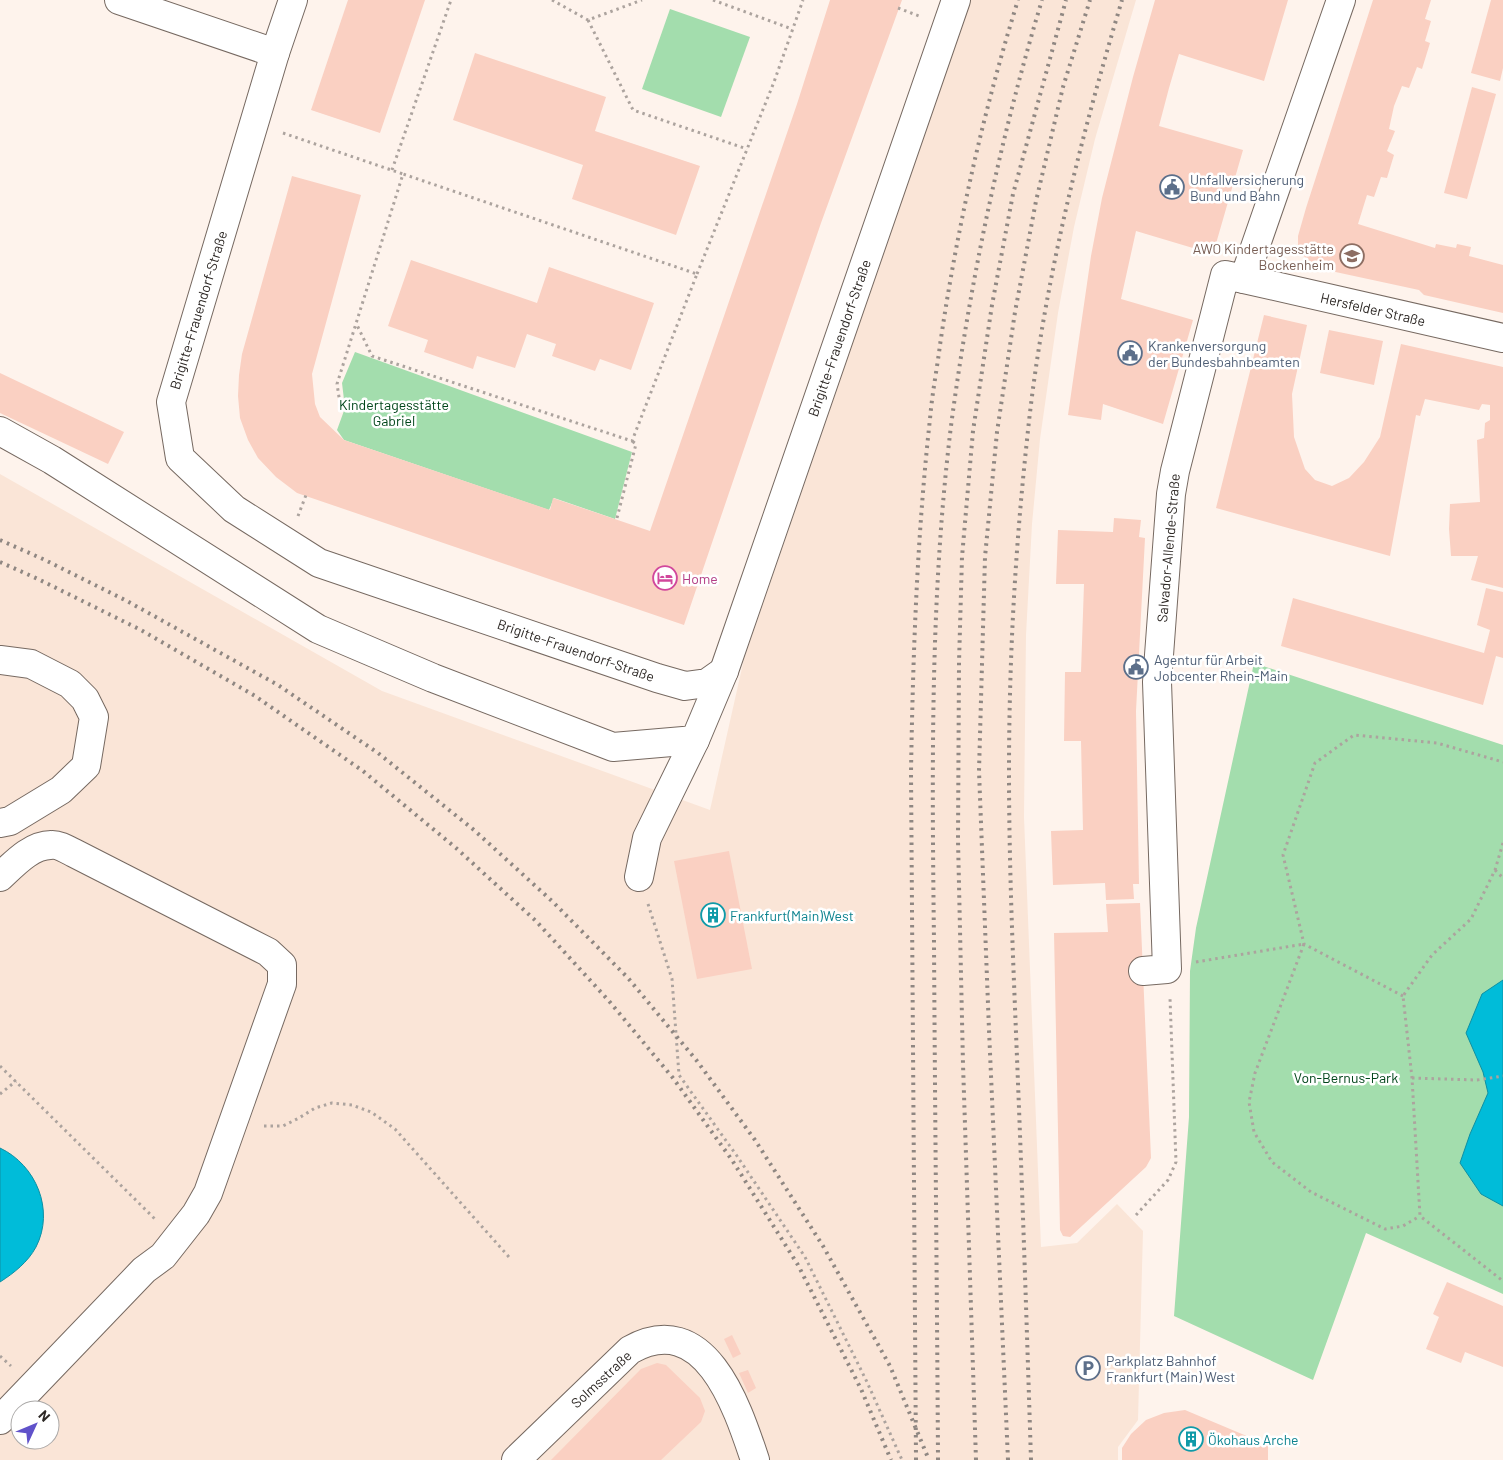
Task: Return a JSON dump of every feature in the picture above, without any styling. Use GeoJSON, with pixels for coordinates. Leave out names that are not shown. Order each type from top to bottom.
{"type":"FeatureCollection","features":[{"type":"Feature","properties":{"kind":"street"},"geometry":{"type":"LineString","coordinates":[[119,0],[275,53]]}},
{"type":"Feature","properties":{"kind":"street","name":"Brigitte-Frauendorf-Straße"},"geometry":{"type":"LineString","coordinates":[[293,0],[275,53],[171,402],[180,458],[234,509],[319,562],[685,686],[707,683],[724,671],[956,0]]}},
{"type":"Feature","properties":{"kind":"street"},"geometry":{"type":"LineString","coordinates":[[1244,279],[1341,0]]}},
{"type":"Feature","properties":{"kind":"street","name":"Salvador-Allende-Straße"},"geometry":{"type":"LineString","coordinates":[[1167,968],[1157,682],[1171,494],[1175,471],[1225,275],[1244,279]]}},
{"type":"Feature","properties":{"kind":"street","name":"Hersfelder Straße"},"geometry":{"type":"LineString","coordinates":[[1244,279],[1503,338]]}},
{"type":"Feature","properties":{"kind":"street"},"geometry":{"type":"LineString","coordinates":[[0,431],[52,460],[318,629],[433,678],[613,748],[695,740]]}},
{"type":"Feature","properties":{"kind":"street"},"geometry":{"type":"LineString","coordinates":[[0,660],[31,664],[70,684],[85,699],[94,718],[86,766],[62,790],[10,821],[0,823]]}},
{"type":"Feature","properties":{"kind":"street"},"geometry":{"type":"LineString","coordinates":[[639,877],[647,838],[695,740],[724,671]]}},
{"type":"Feature","properties":{"kind":"street"},"geometry":{"type":"LineString","coordinates":[[0,1420],[144,1270],[162,1256],[196,1214],[208,1193],[282,984],[282,966],[268,952],[74,853],[52,844],[5,860]]}},
{"type":"Feature","properties":{"kind":"street","name":"Solmsstraße"},"geometry":{"type":"LineString","coordinates":[[516,1460],[630,1350],[643,1343],[667,1339],[692,1347],[708,1360],[718,1373],[747,1436],[755,1460]]}},
{"type":"Feature","properties":{"kind":"path"},"geometry":{"type":"LineString","coordinates":[[392,170],[451,0]]}},
{"type":"Feature","properties":{"kind":"path"},"geometry":{"type":"LineString","coordinates":[[552,0],[588,20],[633,110],[747,149]]}},
{"type":"Feature","properties":{"kind":"path"},"geometry":{"type":"LineString","coordinates":[[588,20],[642,0]]}},
{"type":"Feature","properties":{"kind":"path"},"geometry":{"type":"LineString","coordinates":[[713,0],[793,29]]}},
{"type":"Feature","properties":{"kind":"path"},"geometry":{"type":"LineString","coordinates":[[632,441],[774,82],[803,0]]}},
{"type":"Feature","properties":{"kind":"path"},"geometry":{"type":"LineString","coordinates":[[255,123],[697,274]]}},
{"type":"Feature","properties":{"kind":"path"},"geometry":{"type":"LineString","coordinates":[[341,410],[336,384],[403,174]]}},
{"type":"Feature","properties":{"kind":"path"},"geometry":{"type":"LineString","coordinates":[[356,323],[372,356],[632,441],[636,444],[617,518]]}},
{"type":"Feature","properties":{"kind":"path"},"geometry":{"type":"LineString","coordinates":[[1420,1216],[1403,1226],[1385,1229],[1311,1192],[1272,1162],[1254,1132],[1249,1102],[1255,1073],[1304,944],[1283,856],[1315,762],[1354,735],[1438,742],[1503,762]]}},
{"type":"Feature","properties":{"kind":"path"},"geometry":{"type":"LineString","coordinates":[[1503,843],[1496,870],[1471,919],[1432,955],[1403,996],[1412,1078],[1420,1216],[1503,1281]]}},
{"type":"Feature","properties":{"kind":"path"},"geometry":{"type":"LineString","coordinates":[[1496,870],[1503,878]]}},
{"type":"Feature","properties":{"kind":"path"},"geometry":{"type":"LineString","coordinates":[[639,877],[672,979],[679,1075],[805,1257],[867,1382],[902,1460]]}},
{"type":"Feature","properties":{"kind":"path"},"geometry":{"type":"LineString","coordinates":[[1136,1215],[1168,1180],[1176,1162],[1167,968],[1304,944],[1403,996]]}},
{"type":"Feature","properties":{"kind":"path"},"geometry":{"type":"LineString","coordinates":[[0,1066],[176,1239]]}},
{"type":"Feature","properties":{"kind":"path"},"geometry":{"type":"LineString","coordinates":[[1412,1078],[1478,1080],[1503,1076]]}},
{"type":"Feature","properties":{"kind":"path"},"geometry":{"type":"LineString","coordinates":[[0,1094],[16,1081]]}},
{"type":"Feature","properties":{"kind":"path"},"geometry":{"type":"LineString","coordinates":[[234,1120],[267,1126],[283,1126],[315,1108],[332,1103],[352,1105],[371,1112],[394,1129],[509,1257]]}},
{"type":"Feature","properties":{"kind":"shaded area"},"geometry":{"type":"Polygon","coordinates":[[[971,0],[1136,0],[1095,139],[1074,227],[1058,313],[1040,439],[1032,524],[1026,635],[1024,817],[1041,1247],[1077,1243],[1117,1204],[1143,1231],[1138,1420],[1118,1447],[1118,1460],[0,1460],[0,474],[382,691],[710,810],[744,659],[971,0]]]}},
{"type":"Feature","properties":{"kind":"green space"},"geometry":{"type":"Polygon","coordinates":[[[670,9],[750,37],[721,117],[642,89],[670,9]]]}},
{"type":"Feature","properties":{"kind":"green space","name":"Kindertagesstätte Gabriel"},"geometry":{"type":"Polygon","coordinates":[[[355,352],[632,452],[615,519],[554,498],[549,510],[344,440],[337,430],[345,408],[342,383],[355,352]]]}},
{"type":"Feature","properties":{"kind":"green space","name":"Von-Bernus-Park"},"geometry":{"type":"Polygon","coordinates":[[[1254,663],[1503,745],[1503,1294],[1366,1233],[1313,1380],[1174,1316],[1189,1117],[1190,971],[1196,928],[1254,663]]]}},
{"type":"Feature","properties":{"kind":"water"},"geometry":{"type":"Polygon","coordinates":[[[1503,980],[1503,1206],[1481,1194],[1460,1163],[1488,1093],[1483,1072],[1466,1033],[1482,994],[1503,980]]]}},
{"type":"Feature","properties":{"kind":"water"},"geometry":{"type":"Polygon","coordinates":[[[0,1148],[23,1165],[32,1177],[39,1190],[43,1218],[41,1233],[36,1247],[29,1258],[0,1282],[0,1148]]]}},
{"type":"Feature","properties":{"kind":"building"},"geometry":{"type":"Polygon","coordinates":[[[348,0],[425,0],[380,133],[311,110],[348,0]]]}},
{"type":"Feature","properties":{"kind":"building"},"geometry":{"type":"Polygon","coordinates":[[[830,0],[902,0],[821,223],[684,625],[297,493],[276,477],[258,458],[248,440],[240,418],[239,375],[242,354],[292,176],[361,195],[312,374],[315,404],[320,417],[344,440],[550,510],[553,498],[650,531],[797,104],[830,0]]]}},
{"type":"Feature","properties":{"kind":"building"},"geometry":{"type":"Polygon","coordinates":[[[1155,0],[1288,0],[1264,81],[1179,54],[1159,126],[1243,150],[1213,254],[1136,231],[1121,299],[1193,320],[1163,424],[1103,404],[1101,420],[1068,415],[1091,256],[1102,198],[1155,0]]]}},
{"type":"Feature","properties":{"kind":"building"},"geometry":{"type":"Polygon","coordinates":[[[1373,0],[1431,0],[1425,19],[1431,21],[1425,41],[1430,43],[1422,69],[1417,67],[1409,88],[1402,86],[1394,106],[1389,129],[1395,131],[1387,151],[1394,155],[1387,178],[1381,177],[1374,197],[1367,195],[1358,224],[1435,248],[1436,244],[1456,248],[1457,244],[1471,247],[1469,256],[1503,265],[1503,313],[1424,295],[1419,290],[1317,268],[1309,264],[1298,246],[1298,236],[1306,208],[1373,0]]]}},
{"type":"Feature","properties":{"kind":"building"},"geometry":{"type":"Polygon","coordinates":[[[1491,0],[1503,0],[1503,68],[1500,81],[1471,73],[1491,0]]]}},
{"type":"Feature","properties":{"kind":"building"},"geometry":{"type":"Polygon","coordinates":[[[475,53],[606,97],[595,131],[700,166],[676,235],[572,199],[583,165],[453,120],[475,53]]]}},
{"type":"Feature","properties":{"kind":"building"},"geometry":{"type":"Polygon","coordinates":[[[1472,87],[1496,94],[1467,199],[1444,193],[1472,87]]]}},
{"type":"Feature","properties":{"kind":"building"},"geometry":{"type":"Polygon","coordinates":[[[411,260],[537,303],[549,267],[654,303],[631,370],[600,359],[595,371],[552,356],[556,344],[527,334],[515,368],[477,356],[473,369],[424,352],[428,340],[388,326],[411,260]]]}},
{"type":"Feature","properties":{"kind":"building"},"geometry":{"type":"Polygon","coordinates":[[[1264,315],[1307,325],[1292,394],[1294,437],[1305,469],[1315,480],[1332,486],[1349,478],[1364,462],[1380,437],[1401,344],[1503,367],[1503,588],[1471,580],[1478,556],[1451,556],[1449,529],[1450,504],[1480,502],[1477,440],[1484,438],[1485,423],[1490,420],[1490,405],[1482,404],[1479,410],[1425,399],[1420,416],[1416,415],[1390,556],[1216,508],[1264,315]]]}},
{"type":"Feature","properties":{"kind":"building"},"geometry":{"type":"Polygon","coordinates":[[[1329,330],[1383,341],[1374,385],[1320,373],[1329,330]]]}},
{"type":"Feature","properties":{"kind":"building"},"geometry":{"type":"Polygon","coordinates":[[[0,373],[124,432],[108,464],[0,413],[0,373]]]}},
{"type":"Feature","properties":{"kind":"building"},"geometry":{"type":"Polygon","coordinates":[[[1114,518],[1141,520],[1139,537],[1145,538],[1136,711],[1139,884],[1133,884],[1134,899],[1106,900],[1105,883],[1053,885],[1051,831],[1083,830],[1081,741],[1064,741],[1065,672],[1081,672],[1084,584],[1056,584],[1058,530],[1113,532],[1114,518]]]}},
{"type":"Feature","properties":{"kind":"building"},"geometry":{"type":"Polygon","coordinates":[[[1486,588],[1503,592],[1503,658],[1496,656],[1483,705],[1281,646],[1293,598],[1484,653],[1490,630],[1477,625],[1486,588]]]}},
{"type":"Feature","properties":{"kind":"building","name":"Frankfurt(Main)West"},"geometry":{"type":"Polygon","coordinates":[[[729,851],[752,969],[697,979],[674,861],[729,851]]]}},
{"type":"Feature","properties":{"kind":"building"},"geometry":{"type":"Polygon","coordinates":[[[1140,903],[1151,1158],[1146,1167],[1070,1237],[1063,1236],[1060,1230],[1054,933],[1108,932],[1106,904],[1140,903]]]}},
{"type":"Feature","properties":{"kind":"building"},"geometry":{"type":"Polygon","coordinates":[[[1447,1282],[1503,1306],[1503,1367],[1465,1352],[1461,1363],[1426,1349],[1439,1317],[1433,1314],[1447,1282]]]}},
{"type":"Feature","properties":{"kind":"building"},"geometry":{"type":"Polygon","coordinates":[[[732,1335],[741,1354],[733,1358],[724,1339],[732,1335]]]}},
{"type":"Feature","properties":{"kind":"building"},"geometry":{"type":"Polygon","coordinates":[[[657,1363],[666,1365],[700,1398],[705,1411],[701,1422],[661,1460],[551,1460],[641,1369],[657,1363]]]}},
{"type":"Feature","properties":{"kind":"building"},"geometry":{"type":"Polygon","coordinates":[[[748,1370],[756,1388],[748,1393],[739,1373],[748,1370]]]}},
{"type":"Feature","properties":{"kind":"building","name":"Ökohaus Arche"},"geometry":{"type":"Polygon","coordinates":[[[1185,1410],[1268,1445],[1268,1460],[1122,1460],[1122,1448],[1131,1434],[1146,1420],[1164,1413],[1185,1410]]]}},
{"type":"Feature","properties":{"kind":"railway"},"geometry":{"type":"LineString","coordinates":[[916,1460],[911,772],[914,639],[922,507],[932,400],[954,258],[982,128],[1018,0]]}},
{"type":"Feature","properties":{"kind":"railway"},"geometry":{"type":"LineString","coordinates":[[938,1460],[933,749],[939,555],[951,426],[967,318],[1000,158],[1042,0]]}},
{"type":"Feature","properties":{"kind":"railway"},"geometry":{"type":"LineString","coordinates":[[976,1460],[963,1064],[958,840],[959,663],[962,557],[973,431],[992,305],[1013,194],[1066,0]]}},
{"type":"Feature","properties":{"kind":"railway"},"geometry":{"type":"LineString","coordinates":[[1008,1460],[979,771],[985,557],[997,432],[1015,312],[1036,201],[1063,87],[1090,0]]}},
{"type":"Feature","properties":{"kind":"railway"},"geometry":{"type":"LineString","coordinates":[[1031,1460],[1010,850],[1010,689],[1016,565],[1027,440],[1042,328],[1052,273],[1091,108],[1122,0]]}},
{"type":"Feature","properties":{"kind":"railway"},"geometry":{"type":"LineString","coordinates":[[0,540],[127,601],[278,685],[378,753],[474,830],[553,902],[628,978],[697,1061],[755,1140],[823,1246],[890,1366],[929,1460]]}},
{"type":"Feature","properties":{"kind":"railway"},"geometry":{"type":"LineString","coordinates":[[0,562],[141,630],[255,696],[363,771],[456,848],[536,921],[609,1001],[673,1078],[732,1160],[798,1265],[861,1389],[891,1460]]}},
{"type":"Feature","properties":{"kind":"place","name":"Unfallversicherung Bund und Bahn"},"geometry":{"type":"Point","coordinates":[1172,187]}},
{"type":"Feature","properties":{"kind":"place","name":"AWO Kindertagesstätte Bockenheim"},"geometry":{"type":"Point","coordinates":[1352,256]}},
{"type":"Feature","properties":{"kind":"place","name":"Krankenversorgung der Bundesbahnbeamten"},"geometry":{"type":"Point","coordinates":[1130,353]}},
{"type":"Feature","properties":{"kind":"place","name":"Home"},"geometry":{"type":"Point","coordinates":[665,578]}},
{"type":"Feature","properties":{"kind":"place","name":"Agentur für Arbeit Jobcenter Rhein-Main"},"geometry":{"type":"Point","coordinates":[1136,667]}},
{"type":"Feature","properties":{"kind":"place","name":"Frankfurt(Main)West"},"geometry":{"type":"Point","coordinates":[713,915]}},
{"type":"Feature","properties":{"kind":"place","name":"Parkplatz Bahnhof Frankfurt (Main) West"},"geometry":{"type":"Point","coordinates":[1088,1368]}},
{"type":"Feature","properties":{"kind":"place","name":"Ökohaus Arche"},"geometry":{"type":"Point","coordinates":[1191,1439]}}]}
